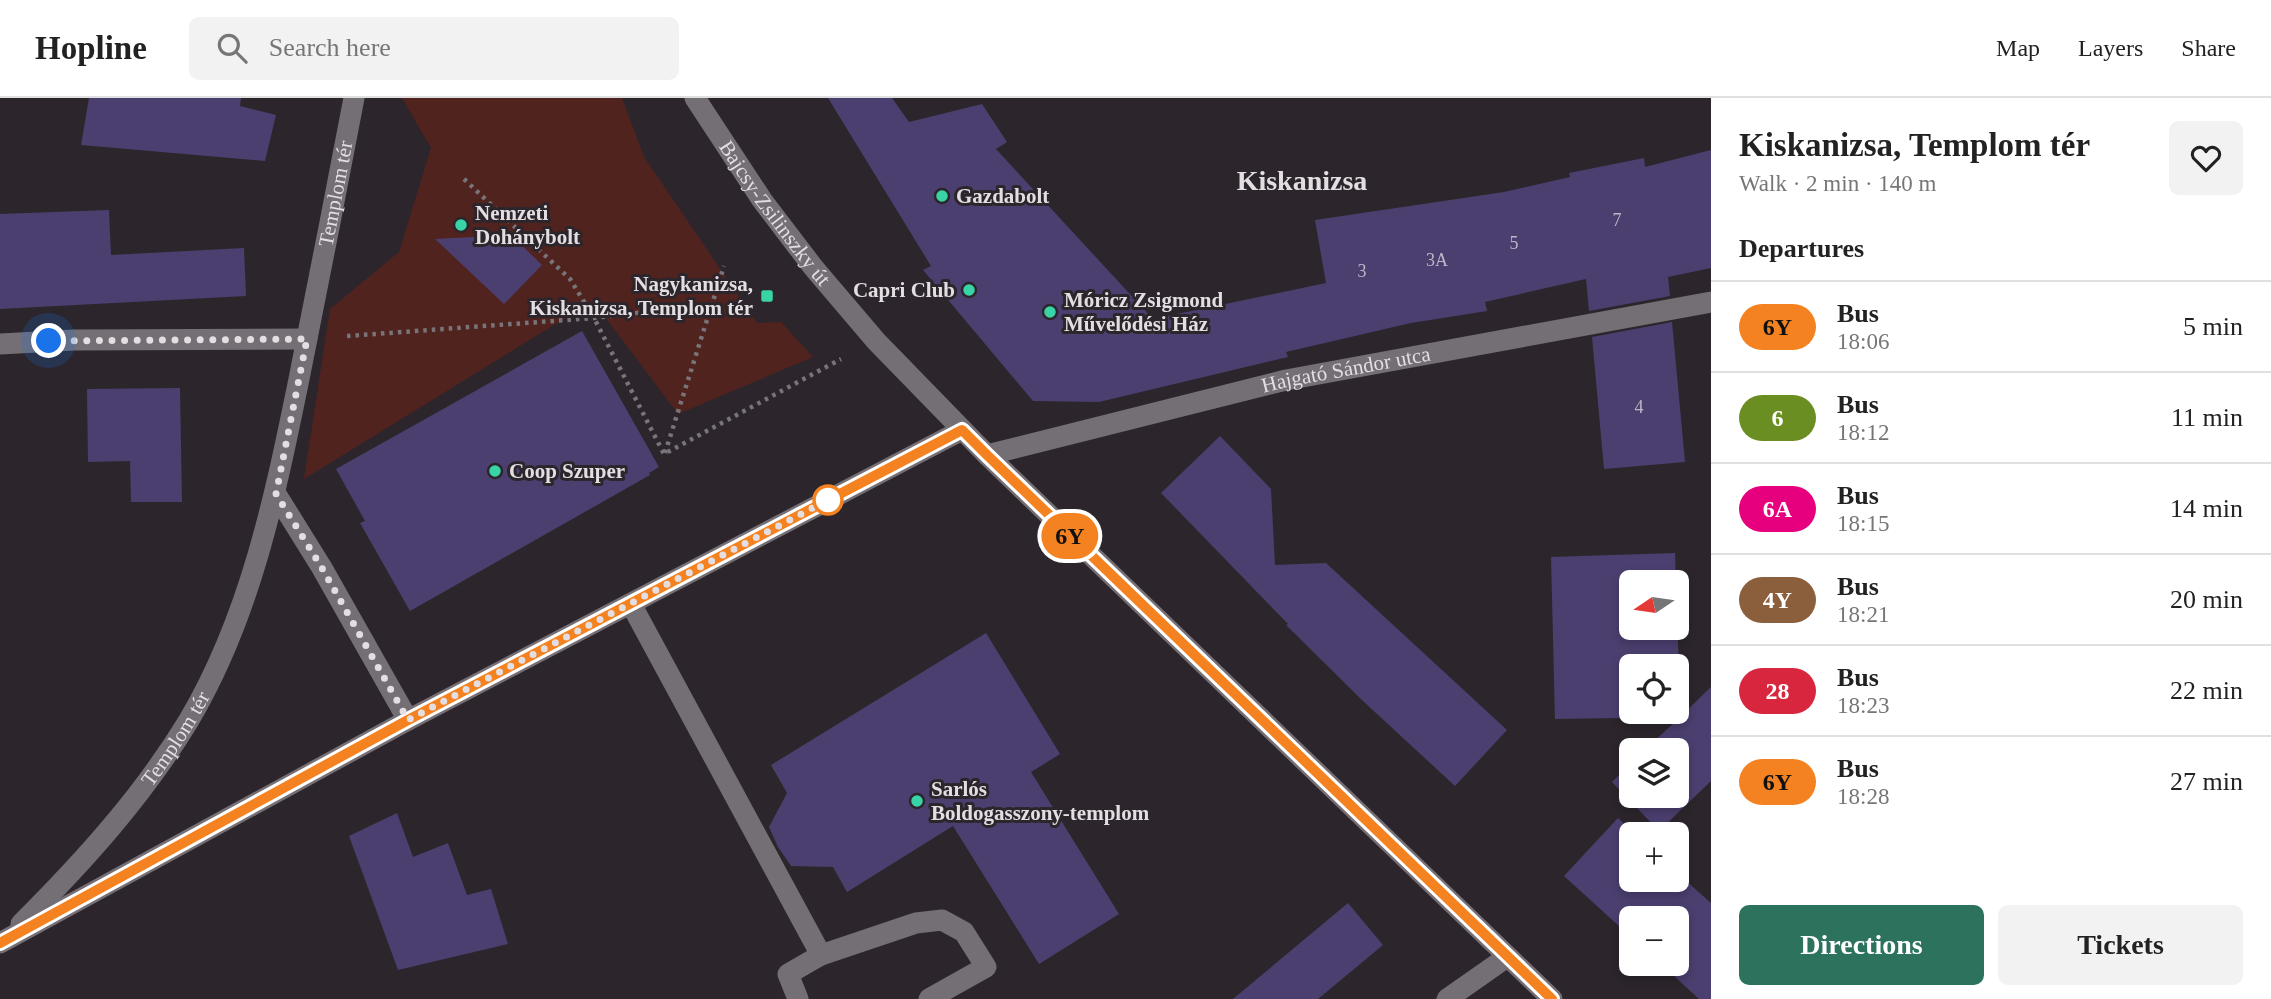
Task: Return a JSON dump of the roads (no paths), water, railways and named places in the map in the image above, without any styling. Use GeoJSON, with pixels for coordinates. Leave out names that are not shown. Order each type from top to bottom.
{"type":"FeatureCollection","features":[{"type":"Feature","properties":{"kind":"street","name":"Templom tér"},"geometry":{"type":"LineString","coordinates":[[2,942],[97,845],[158,768],[189,718],[223,650],[250,583],[276,494],[354,98]]}},
{"type":"Feature","properties":{"kind":"street","name":"Bajcsy-Zsilinszky út"},"geometry":{"type":"LineString","coordinates":[[695,98],[762,200],[813,267],[876,341],[987,455],[1552,999]]}},
{"type":"Feature","properties":{"kind":"street","name":"Hajgató Sándor utca"},"geometry":{"type":"LineString","coordinates":[[987,455],[1286,380],[1711,302]]}},
{"type":"Feature","properties":{"kind":"street"},"geometry":{"type":"LineString","coordinates":[[0,344],[74,340],[307,339]]}},
{"type":"Feature","properties":{"kind":"street"},"geometry":{"type":"LineString","coordinates":[[2,942],[408,720],[962,430]]}},
{"type":"Feature","properties":{"kind":"street"},"geometry":{"type":"LineString","coordinates":[[276,494],[322,568],[408,720]]}},
{"type":"Feature","properties":{"kind":"street"},"geometry":{"type":"LineString","coordinates":[[631,604],[821,955]]}},
{"type":"Feature","properties":{"kind":"street"},"geometry":{"type":"LineString","coordinates":[[797,999],[788,974],[821,955],[916,923],[942,920],[964,932],[986,967],[929,999]]}},
{"type":"Feature","properties":{"kind":"street"},"geometry":{"type":"LineString","coordinates":[[1447,999],[1507,957]]}},
{"type":"Feature","properties":{"kind":"place","name":"Gazdabolt"},"geometry":{"type":"Point","coordinates":[942,196]}},
{"type":"Feature","properties":{"kind":"place","name":"Nemzeti Dohánybolt"},"geometry":{"type":"Point","coordinates":[461,225]}},
{"type":"Feature","properties":{"kind":"place","name":"Capri Club"},"geometry":{"type":"Point","coordinates":[969,290]}},
{"type":"Feature","properties":{"kind":"place","name":"Nagykanizsa, Kiskanizsa, Templom tér"},"geometry":{"type":"Point","coordinates":[767,296]}},
{"type":"Feature","properties":{"kind":"place","name":"Móricz Zsigmond Művelődési Ház"},"geometry":{"type":"Point","coordinates":[1050,312]}},
{"type":"Feature","properties":{"kind":"place","name":"Coop Szuper"},"geometry":{"type":"Point","coordinates":[495,471]}},
{"type":"Feature","properties":{"kind":"place","name":"Sarlós Boldogasszony-templom"},"geometry":{"type":"Point","coordinates":[917,801]}},
{"type":"Feature","properties":{"kind":"district","name":"Kiskanizsa"},"geometry":{"type":"Point","coordinates":[1302,180]}}]}
